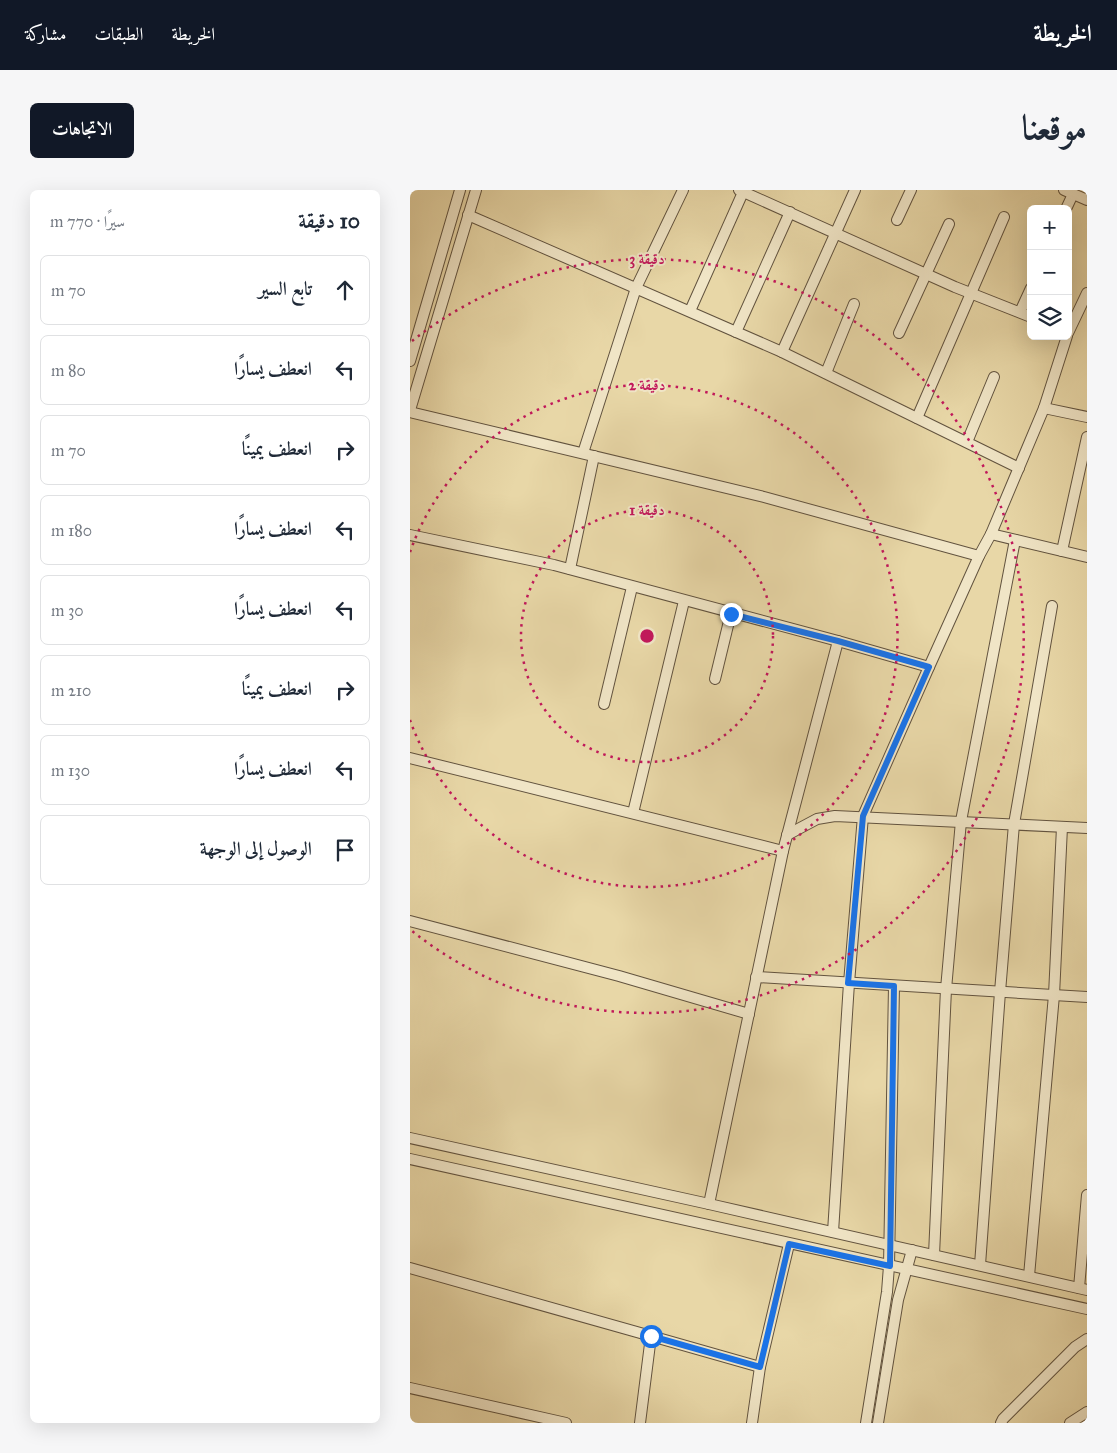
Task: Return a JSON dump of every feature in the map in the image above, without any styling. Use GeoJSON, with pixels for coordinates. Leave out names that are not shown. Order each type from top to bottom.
{"type":"FeatureCollection","features":[{"type":"Feature","properties":{"kind":"street"},"geometry":{"type":"LineString","coordinates":[[410,361],[460,190]]}},
{"type":"Feature","properties":{"kind":"street"},"geometry":{"type":"LineString","coordinates":[[476,190],[410,411],[764,497],[979,556]]}},
{"type":"Feature","properties":{"kind":"street"},"geometry":{"type":"LineString","coordinates":[[583,453],[636,288],[683,190]]}},
{"type":"Feature","properties":{"kind":"street"},"geometry":{"type":"LineString","coordinates":[[782,352],[854,190]]}},
{"type":"Feature","properties":{"kind":"street"},"geometry":{"type":"LineString","coordinates":[[897,220],[911,190]]}},
{"type":"Feature","properties":{"kind":"street"},"geometry":{"type":"LineString","coordinates":[[690,312],[742,191],[927,274],[1027,315]]}},
{"type":"Feature","properties":{"kind":"street"},"geometry":{"type":"LineString","coordinates":[[1066,205],[1068,192],[1087,200]]}},
{"type":"Feature","properties":{"kind":"street"},"geometry":{"type":"LineString","coordinates":[[736,332],[790,212]]}},
{"type":"Feature","properties":{"kind":"street"},"geometry":{"type":"LineString","coordinates":[[468,215],[782,352],[1019,468]]}},
{"type":"Feature","properties":{"kind":"street"},"geometry":{"type":"LineString","coordinates":[[917,418],[1004,217]]}},
{"type":"Feature","properties":{"kind":"street"},"geometry":{"type":"LineString","coordinates":[[899,333],[949,224]]}},
{"type":"Feature","properties":{"kind":"street"},"geometry":{"type":"LineString","coordinates":[[1072,325],[1087,293]]}},
{"type":"Feature","properties":{"kind":"street"},"geometry":{"type":"LineString","coordinates":[[1020,312],[1028,295]]}},
{"type":"Feature","properties":{"kind":"street"},"geometry":{"type":"LineString","coordinates":[[826,373],[854,304]]}},
{"type":"Feature","properties":{"kind":"street"},"geometry":{"type":"LineString","coordinates":[[833,1232],[848,983],[863,816],[979,556],[991,534],[1044,408],[1066,340]]}},
{"type":"Feature","properties":{"kind":"street"},"geometry":{"type":"LineString","coordinates":[[967,442],[994,376]]}},
{"type":"Feature","properties":{"kind":"street"},"geometry":{"type":"LineString","coordinates":[[1044,408],[1087,417]]}},
{"type":"Feature","properties":{"kind":"street"},"geometry":{"type":"LineString","coordinates":[[1062,551],[1087,437]]}},
{"type":"Feature","properties":{"kind":"street"},"geometry":{"type":"LineString","coordinates":[[570,570],[594,456]]}},
{"type":"Feature","properties":{"kind":"street"},"geometry":{"type":"LineString","coordinates":[[991,534],[1087,557]]}},
{"type":"Feature","properties":{"kind":"street"},"geometry":{"type":"LineString","coordinates":[[410,535],[523,558],[838,641],[929,667]]}},
{"type":"Feature","properties":{"kind":"street"},"geometry":{"type":"LineString","coordinates":[[934,1255],[946,989],[961,821],[1015,540]]}},
{"type":"Feature","properties":{"kind":"street"},"geometry":{"type":"LineString","coordinates":[[604,704],[632,587]]}},
{"type":"Feature","properties":{"kind":"street"},"geometry":{"type":"LineString","coordinates":[[633,813],[684,601]]}},
{"type":"Feature","properties":{"kind":"street"},"geometry":{"type":"LineString","coordinates":[[980,1266],[1014,824],[1052,606]]}},
{"type":"Feature","properties":{"kind":"street"},"geometry":{"type":"LineString","coordinates":[[714,680],[731,614]]}},
{"type":"Feature","properties":{"kind":"street"},"geometry":{"type":"LineString","coordinates":[[709,1204],[783,851],[838,641]]}},
{"type":"Feature","properties":{"kind":"street"},"geometry":{"type":"LineString","coordinates":[[410,758],[783,851]]}},
{"type":"Feature","properties":{"kind":"street"},"geometry":{"type":"LineString","coordinates":[[787,835],[817,819],[836,816],[1087,828]]}},
{"type":"Feature","properties":{"kind":"street"},"geometry":{"type":"LineString","coordinates":[[1029,1276],[1054,995],[1062,827]]}},
{"type":"Feature","properties":{"kind":"street"},"geometry":{"type":"LineString","coordinates":[[410,921],[619,976],[749,1014]]}},
{"type":"Feature","properties":{"kind":"street"},"geometry":{"type":"LineString","coordinates":[[756,977],[1087,997]]}},
{"type":"Feature","properties":{"kind":"street"},"geometry":{"type":"LineString","coordinates":[[866,1423],[890,1266],[894,986]]}},
{"type":"Feature","properties":{"kind":"street"},"geometry":{"type":"LineString","coordinates":[[410,1138],[1083,1289],[1087,1196]]}},
{"type":"Feature","properties":{"kind":"street"},"geometry":{"type":"LineString","coordinates":[[410,1159],[1087,1309]]}},
{"type":"Feature","properties":{"kind":"street"},"geometry":{"type":"LineString","coordinates":[[752,1423],[760,1367],[789,1244]]}},
{"type":"Feature","properties":{"kind":"street"},"geometry":{"type":"LineString","coordinates":[[878,1423],[898,1300],[912,1250]]}},
{"type":"Feature","properties":{"kind":"street"},"geometry":{"type":"LineString","coordinates":[[410,1268],[760,1367]]}},
{"type":"Feature","properties":{"kind":"street"},"geometry":{"type":"LineString","coordinates":[[640,1423],[651,1336]]}},
{"type":"Feature","properties":{"kind":"street"},"geometry":{"type":"LineString","coordinates":[[1001,1423],[1044,1378],[1087,1339]]}},
{"type":"Feature","properties":{"kind":"street"},"geometry":{"type":"LineString","coordinates":[[410,1388],[566,1423]]}},
{"type":"Feature","properties":{"kind":"street"},"geometry":{"type":"LineString","coordinates":[[1070,1423],[1087,1412]]}},
{"type":"Feature","properties":{"kind":"route"},"geometry":{"type":"LineString","coordinates":[[651,1336],[760,1367],[789,1244],[890,1266],[894,986],[848,983],[863,816],[929,667],[838,641],[731,614]]}}]}
